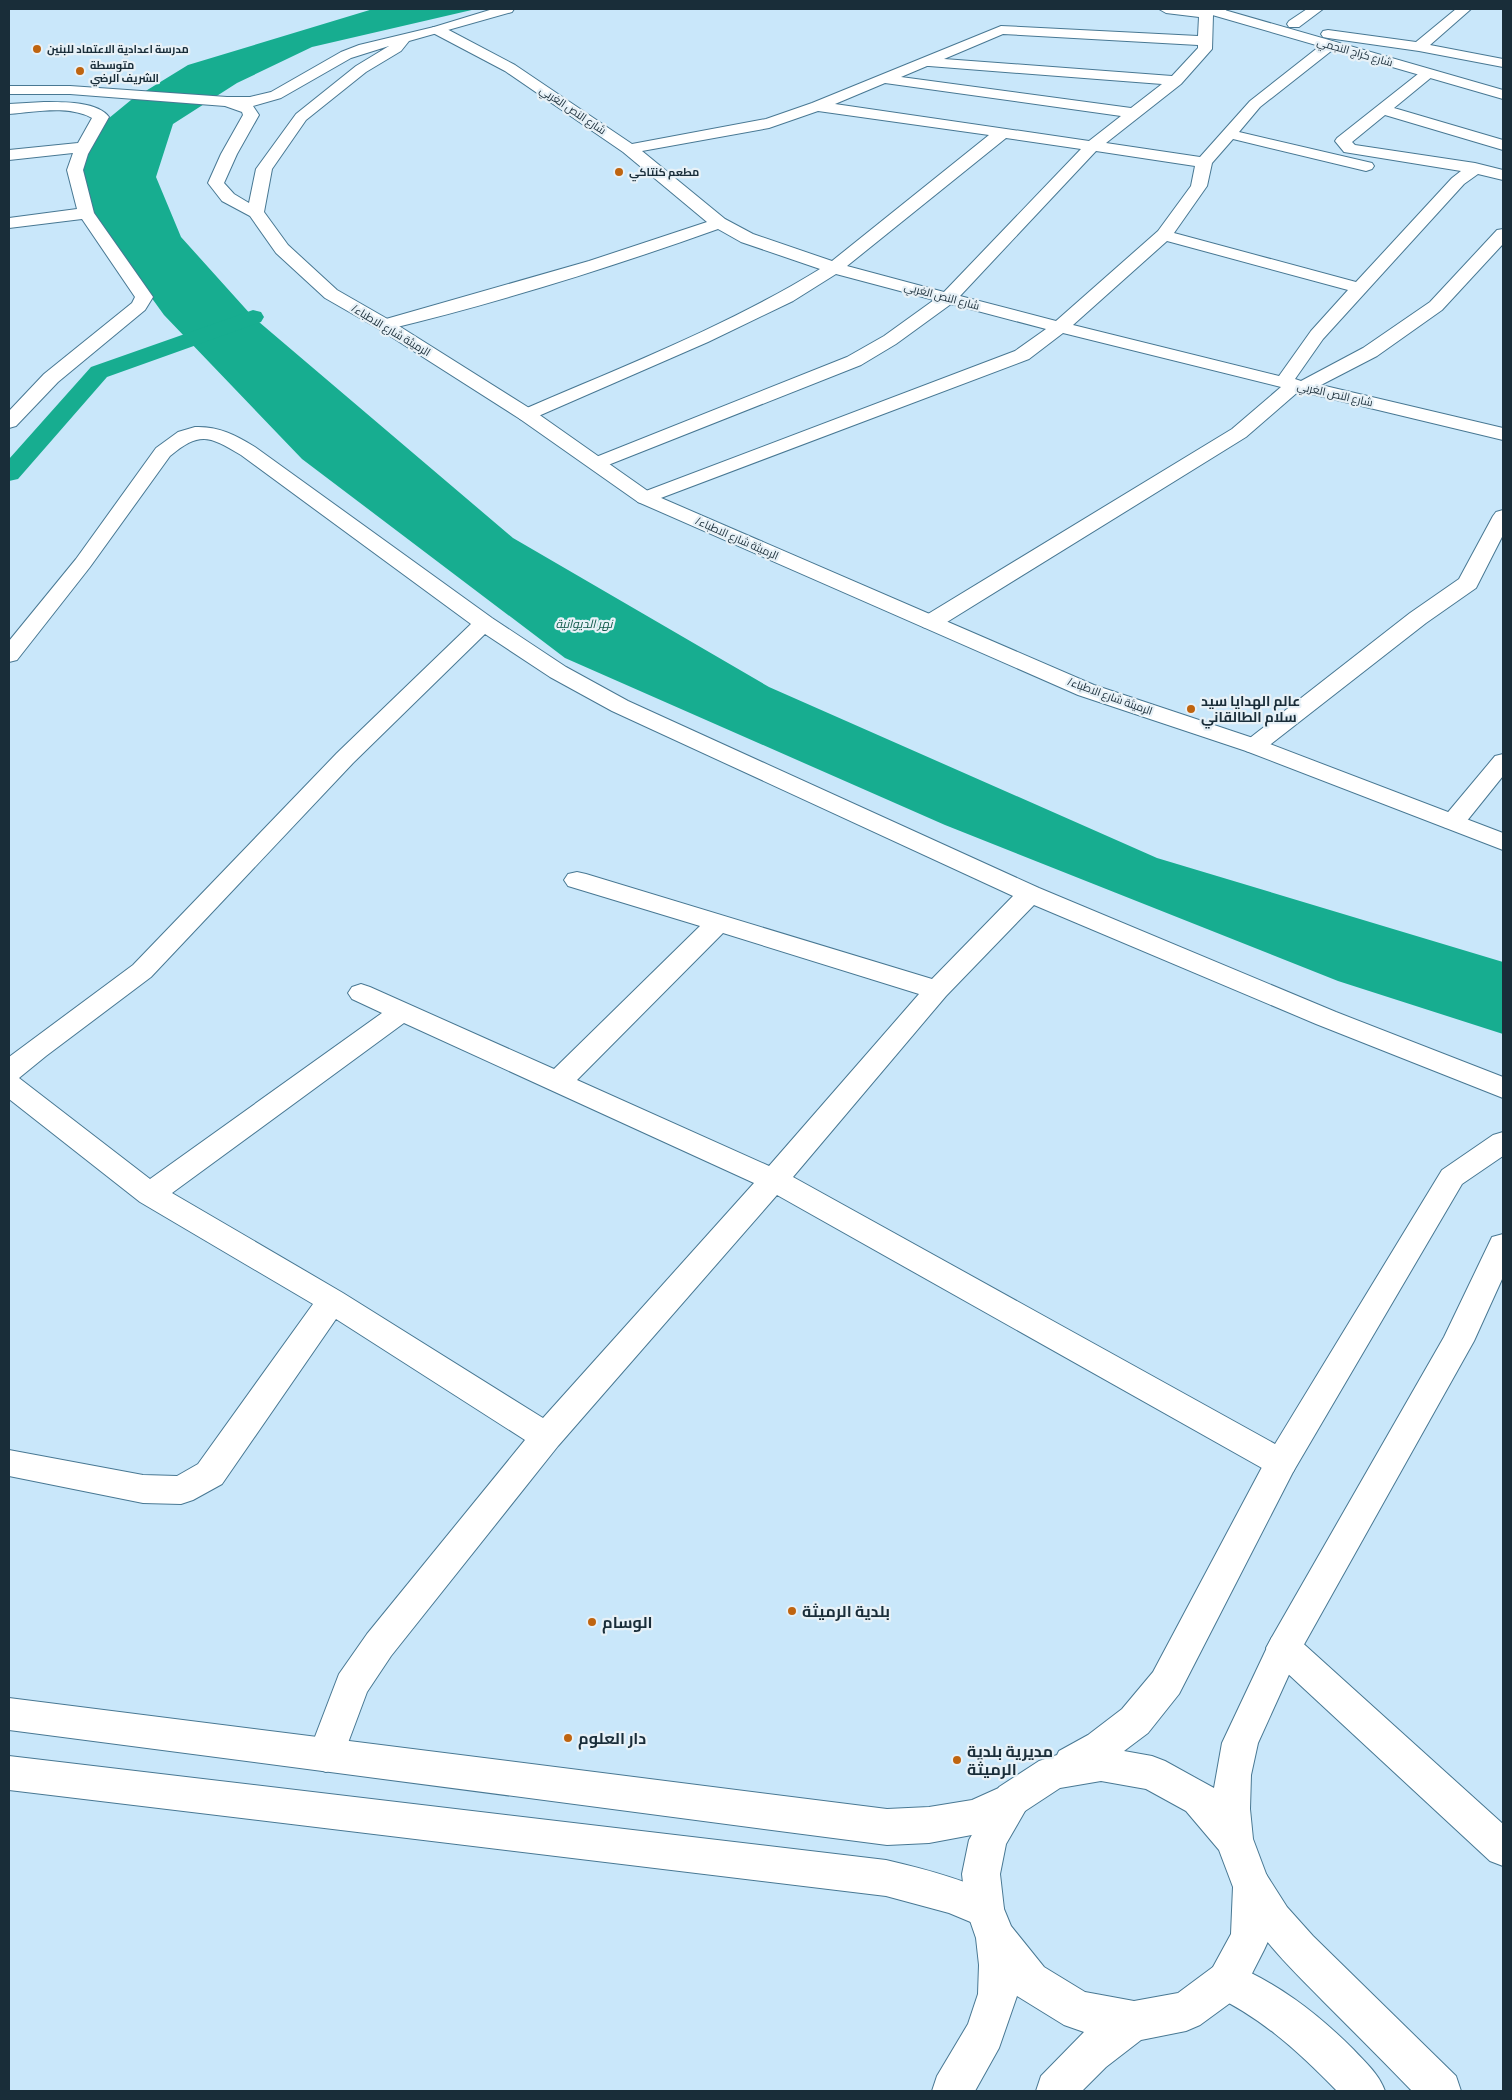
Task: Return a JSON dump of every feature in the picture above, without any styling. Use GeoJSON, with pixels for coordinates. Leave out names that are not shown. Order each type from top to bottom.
{"type":"FeatureCollection","features":[{"type":"Feature","properties":{"kind":"street"},"geometry":{"type":"LineString","coordinates":[[9,90],[26,89],[130,94],[227,102],[251,102],[276,96],[346,55],[364,48],[438,30],[507,9]]}},
{"type":"Feature","properties":{"kind":"street","name":"شارع كراج النجمي"},"geometry":{"type":"LineString","coordinates":[[1166,9],[1212,10],[1329,40],[1428,73],[1503,95]]}},
{"type":"Feature","properties":{"kind":"street"},"geometry":{"type":"LineString","coordinates":[[1240,9],[1294,24],[1329,40],[1503,85]]}},
{"type":"Feature","properties":{"kind":"street"},"geometry":{"type":"LineString","coordinates":[[1294,24],[1316,9]]}},
{"type":"Feature","properties":{"kind":"street"},"geometry":{"type":"LineString","coordinates":[[1419,47],[1464,9]]}},
{"type":"Feature","properties":{"kind":"street"},"geometry":{"type":"LineString","coordinates":[[598,463],[854,361],[890,340],[948,298],[1092,146],[1176,81],[1205,49],[1212,10]]}},
{"type":"Feature","properties":{"kind":"street","name":"شارع النص الغربي"},"geometry":{"type":"LineString","coordinates":[[438,30],[510,68],[629,149],[719,222],[747,238],[834,268],[948,298],[1294,385],[1503,434]]}},
{"type":"Feature","properties":{"kind":"street"},"geometry":{"type":"LineString","coordinates":[[629,149],[754,127],[817,106],[1001,30],[1205,42]]}},
{"type":"Feature","properties":{"kind":"street"},"geometry":{"type":"LineString","coordinates":[[227,102],[248,110],[252,116],[229,154],[216,183],[222,194],[232,202],[256,212],[264,170],[301,117],[361,69],[396,48],[404,38]]}},
{"type":"Feature","properties":{"kind":"street"},"geometry":{"type":"LineString","coordinates":[[645,498],[1022,355],[1060,327],[1164,235],[1199,186],[1204,162],[1255,104],[1329,40],[1419,47],[1503,63]]}},
{"type":"Feature","properties":{"kind":"street"},"geometry":{"type":"LineString","coordinates":[[925,62],[1176,81]]}},
{"type":"Feature","properties":{"kind":"street"},"geometry":{"type":"LineString","coordinates":[[1428,73],[1343,141],[1345,146],[1350,149],[1475,168],[1502,174]]}},
{"type":"Feature","properties":{"kind":"street"},"geometry":{"type":"LineString","coordinates":[[883,78],[1134,113]]}},
{"type":"Feature","properties":{"kind":"street"},"geometry":{"type":"LineString","coordinates":[[817,106],[1204,162]]}},
{"type":"Feature","properties":{"kind":"street"},"geometry":{"type":"LineString","coordinates":[[9,109],[82,109],[96,113],[101,117],[80,154],[75,170],[86,213],[144,297],[139,306],[51,378],[9,422]]}},
{"type":"Feature","properties":{"kind":"street"},"geometry":{"type":"LineString","coordinates":[[1383,109],[1503,146]]}},
{"type":"Feature","properties":{"kind":"street"},"geometry":{"type":"LineString","coordinates":[[526,415],[702,338],[787,297],[834,268],[1002,133]]}},
{"type":"Feature","properties":{"kind":"street"},"geometry":{"type":"LineString","coordinates":[[1229,134],[1388,171]]}},
{"type":"Feature","properties":{"kind":"street"},"geometry":{"type":"LineString","coordinates":[[9,155],[85,147]]}},
{"type":"Feature","properties":{"kind":"street"},"geometry":{"type":"LineString","coordinates":[[1294,385],[1317,335],[1453,186],[1475,168]]}},
{"type":"Feature","properties":{"kind":"street"},"geometry":{"type":"LineString","coordinates":[[1435,181],[1453,186]]}},
{"type":"Feature","properties":{"kind":"street","name":"/الرميثة شارع الاطباء"},"geometry":{"type":"LineString","coordinates":[[256,212],[282,250],[330,294],[385,325],[526,415],[598,463],[645,498],[1086,690],[1254,746],[1503,842]]}},
{"type":"Feature","properties":{"kind":"street"},"geometry":{"type":"LineString","coordinates":[[9,223],[86,213]]}},
{"type":"Feature","properties":{"kind":"street"},"geometry":{"type":"LineString","coordinates":[[385,325],[565,275],[663,243],[719,222]]}},
{"type":"Feature","properties":{"kind":"street"},"geometry":{"type":"LineString","coordinates":[[931,622],[1239,433],[1294,385],[1370,352],[1436,306],[1503,234]]}},
{"type":"Feature","properties":{"kind":"street"},"geometry":{"type":"LineString","coordinates":[[1164,235],[1360,288]]}},
{"type":"Feature","properties":{"kind":"street"},"geometry":{"type":"LineString","coordinates":[[9,655],[83,563],[163,452],[175,440],[190,433],[206,432],[225,436],[484,623],[558,672],[620,706],[1030,894],[1326,1018],[1503,1088]]}},
{"type":"Feature","properties":{"kind":"street"},"geometry":{"type":"LineString","coordinates":[[1254,746],[1418,618],[1468,583],[1503,516]]}},
{"type":"Feature","properties":{"kind":"street"},"geometry":{"type":"LineString","coordinates":[[9,1072],[36,1049],[142,971],[345,758],[484,623]]}},
{"type":"Feature","properties":{"kind":"street"},"geometry":{"type":"LineString","coordinates":[[1453,822],[1503,761]]}},
{"type":"Feature","properties":{"kind":"street"},"geometry":{"type":"LineString","coordinates":[[577,880],[938,990]]}},
{"type":"Feature","properties":{"kind":"street"},"geometry":{"type":"LineString","coordinates":[[326,1755],[352,1685],[379,1645],[546,1437],[774,1180],[938,990],[1030,894]]}},
{"type":"Feature","properties":{"kind":"street"},"geometry":{"type":"LineString","coordinates":[[559,1081],[718,923]]}},
{"type":"Feature","properties":{"kind":"street"},"geometry":{"type":"LineString","coordinates":[[361,993],[559,1081],[774,1180],[1281,1463]]}},
{"type":"Feature","properties":{"kind":"street"},"geometry":{"type":"LineString","coordinates":[[150,1194],[404,1011]]}},
{"type":"Feature","properties":{"kind":"street"},"geometry":{"type":"LineString","coordinates":[[9,1085],[150,1194],[332,1301],[546,1437]]}},
{"type":"Feature","properties":{"kind":"street"},"geometry":{"type":"LineString","coordinates":[[9,1714],[887,1827],[929,1824],[977,1817],[1012,1799],[1052,1773],[1101,1747],[1135,1722],[1166,1683],[1281,1463],[1452,1177],[1503,1142]]}},
{"type":"Feature","properties":{"kind":"street"},"geometry":{"type":"LineString","coordinates":[[1440,2091],[1299,1949],[1274,1920],[1252,1887],[1234,1839],[1231,1808],[1233,1775],[1240,1743],[1284,1648],[1458,1340],[1503,1245]]}},
{"type":"Feature","properties":{"kind":"street"},"geometry":{"type":"LineString","coordinates":[[9,1463],[143,1489],[181,1490],[210,1474],[332,1301]]}},
{"type":"Feature","properties":{"kind":"street"},"geometry":{"type":"LineString","coordinates":[[1284,1648],[1503,1848]]}},
{"type":"Feature","properties":{"kind":"street"},"geometry":{"type":"LineString","coordinates":[[1052,1773],[1101,1764],[1152,1773],[1199,1799],[1234,1839]]}},
{"type":"Feature","properties":{"kind":"street"},"geometry":{"type":"LineString","coordinates":[[9,1773],[886,1878],[935,1889],[962,1898],[990,1924],[1030,1981],[1078,2011],[1134,2021]]}},
{"type":"Feature","properties":{"kind":"street"},"geometry":{"type":"LineString","coordinates":[[952,2091],[985,2034],[998,1994],[999,1965],[981,1874],[988,1840],[1012,1799]]}},
{"type":"Feature","properties":{"kind":"street"},"geometry":{"type":"LineString","coordinates":[[1056,2091],[1080,2061],[1108,2037],[1134,2021],[1186,2011],[1228,1981],[1250,1937],[1252,1887]]}},
{"type":"Feature","properties":{"kind":"street"},"geometry":{"type":"LineString","coordinates":[[1228,1981],[1250,1990],[1277,2007],[1320,2045],[1365,2091]]}},
{"type":"Feature","properties":{"kind":"water","name":"نهر الديوانية"},"geometry":{"type":"Polygon","coordinates":[[[373,9],[476,9],[312,47],[237,83],[173,124],[156,177],[181,237],[253,317],[513,538],[769,687],[1157,858],[1503,962],[1503,1034],[1338,981],[945,825],[565,658],[302,459],[164,315],[99,225],[78,168],[103,123],[131,100],[188,65],[373,9]]]}},
{"type":"Feature","properties":{"kind":"waterway"},"geometry":{"type":"LineString","coordinates":[[9,474],[99,372],[253,317]]}},
{"type":"Feature","properties":{"kind":"place","name":"مدرسة اعدادية الاعتماد للبنين"},"geometry":{"type":"Point","coordinates":[37,49]}},
{"type":"Feature","properties":{"kind":"place","name":"متوسطة الشريف الرضي"},"geometry":{"type":"Point","coordinates":[80,71]}},
{"type":"Feature","properties":{"kind":"place","name":"مطعم كنتاكي"},"geometry":{"type":"Point","coordinates":[619,172]}},
{"type":"Feature","properties":{"kind":"place","name":"عالم الهدايا سيد سلام الطالقاني"},"geometry":{"type":"Point","coordinates":[1191,709]}},
{"type":"Feature","properties":{"kind":"place","name":"بلدية الرميثة"},"geometry":{"type":"Point","coordinates":[792,1611]}},
{"type":"Feature","properties":{"kind":"place","name":"الوسام"},"geometry":{"type":"Point","coordinates":[592,1622]}},
{"type":"Feature","properties":{"kind":"place","name":"دار العلوم"},"geometry":{"type":"Point","coordinates":[568,1738]}},
{"type":"Feature","properties":{"kind":"place","name":"مديرية بلدية الرميثة"},"geometry":{"type":"Point","coordinates":[957,1760]}}]}
